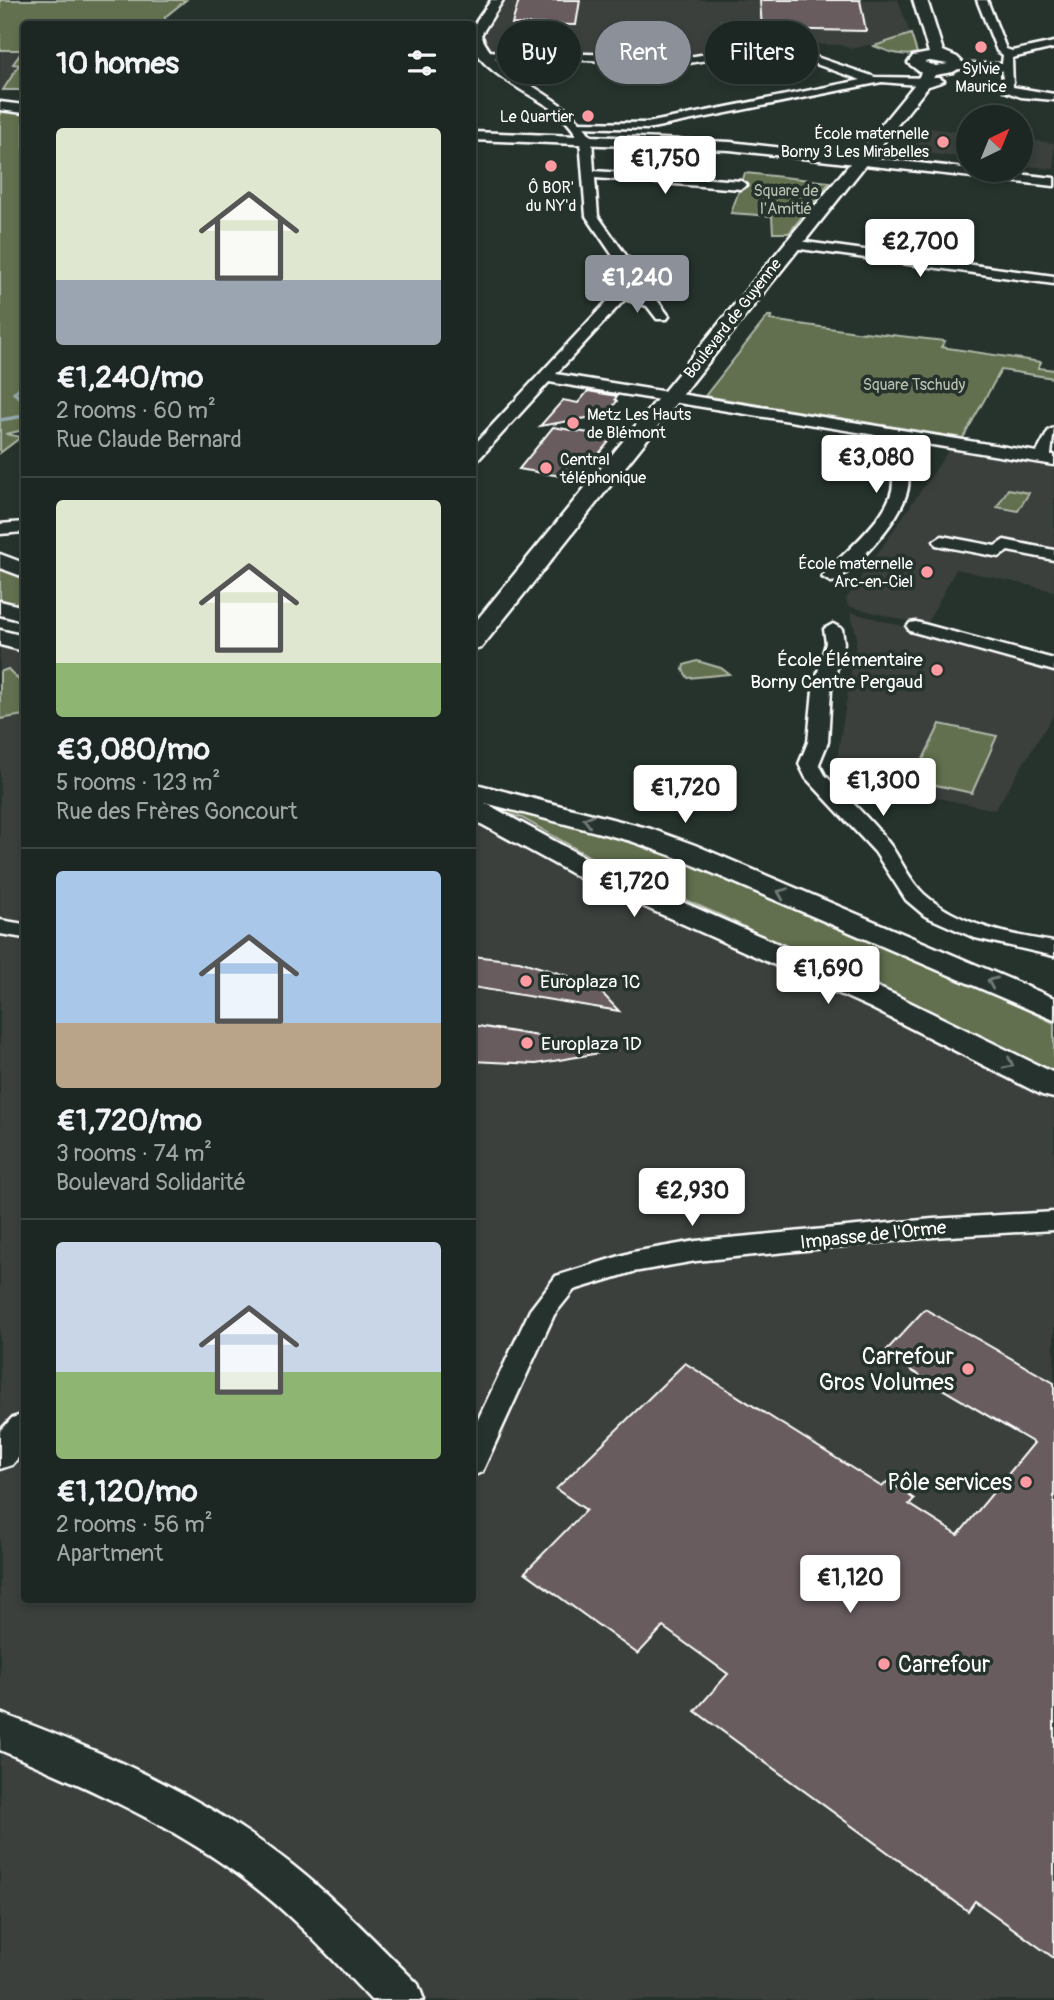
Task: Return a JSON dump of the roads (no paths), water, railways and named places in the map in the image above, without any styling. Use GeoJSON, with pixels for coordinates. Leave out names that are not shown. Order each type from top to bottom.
{"type":"FeatureCollection","features":[{"type":"Feature","properties":{"kind":"main road"},"geometry":{"type":"LineString","coordinates":[[908,0],[926,53],[939,68]]}},
{"type":"Feature","properties":{"kind":"main road"},"geometry":{"type":"LineString","coordinates":[[920,0],[939,68]]}},
{"type":"Feature","properties":{"kind":"main road","name":"Boulevard de Guyenne"},"geometry":{"type":"LineString","coordinates":[[476,638],[862,158],[881,156],[939,68]]}},
{"type":"Feature","properties":{"kind":"main road"},"geometry":{"type":"LineString","coordinates":[[0,608],[21,613]]}},
{"type":"Feature","properties":{"kind":"main road"},"geometry":{"type":"LineString","coordinates":[[0,636],[21,641]]}},
{"type":"Feature","properties":{"kind":"main road"},"geometry":{"type":"LineString","coordinates":[[476,782],[535,806]]}},
{"type":"Feature","properties":{"kind":"main road"},"geometry":{"type":"LineString","coordinates":[[476,793],[641,835],[685,851],[1054,1010]]}},
{"type":"Feature","properties":{"kind":"main road"},"geometry":{"type":"LineString","coordinates":[[476,809],[592,873],[882,1001],[1054,1087]]}},
{"type":"Feature","properties":{"kind":"street"},"geometry":{"type":"LineString","coordinates":[[476,32],[497,0]]}},
{"type":"Feature","properties":{"kind":"street"},"geometry":{"type":"LineString","coordinates":[[982,0],[1002,51],[1011,54],[1054,45]]}},
{"type":"Feature","properties":{"kind":"street"},"geometry":{"type":"LineString","coordinates":[[476,37],[482,54],[559,106],[578,124],[586,139],[592,216],[634,278],[623,294],[548,377],[476,453]]}},
{"type":"Feature","properties":{"kind":"street"},"geometry":{"type":"LineString","coordinates":[[482,54],[684,60],[766,47],[780,48],[875,81]]}},
{"type":"Feature","properties":{"kind":"street"},"geometry":{"type":"LineString","coordinates":[[1011,54],[1007,57],[1007,89],[1012,92],[1054,97]]}},
{"type":"Feature","properties":{"kind":"street"},"geometry":{"type":"LineString","coordinates":[[578,124],[647,126],[939,68],[1007,67]]}},
{"type":"Feature","properties":{"kind":"street"},"geometry":{"type":"LineString","coordinates":[[0,106],[21,109]]}},
{"type":"Feature","properties":{"kind":"street"},"geometry":{"type":"LineString","coordinates":[[476,136],[730,146],[862,158],[1054,182]]}},
{"type":"Feature","properties":{"kind":"street"},"geometry":{"type":"LineString","coordinates":[[589,174],[741,185]]}},
{"type":"Feature","properties":{"kind":"street"},"geometry":{"type":"LineString","coordinates":[[791,244],[1054,280]]}},
{"type":"Feature","properties":{"kind":"street"},"geometry":{"type":"LineString","coordinates":[[623,294],[652,303],[663,316]]}},
{"type":"Feature","properties":{"kind":"street"},"geometry":{"type":"LineString","coordinates":[[548,377],[1048,459],[1054,433]]}},
{"type":"Feature","properties":{"kind":"street"},"geometry":{"type":"LineString","coordinates":[[831,577],[856,557],[870,540],[897,495],[901,477],[891,459],[878,446],[886,431]]}},
{"type":"Feature","properties":{"kind":"street"},"geometry":{"type":"LineString","coordinates":[[0,529],[21,527]]}},
{"type":"Feature","properties":{"kind":"street"},"geometry":{"type":"LineString","coordinates":[[942,541],[999,552],[1004,545],[1054,555]]}},
{"type":"Feature","properties":{"kind":"street"},"geometry":{"type":"LineString","coordinates":[[0,560],[21,570]]}},
{"type":"Feature","properties":{"kind":"street"},"geometry":{"type":"LineString","coordinates":[[915,627],[1054,665]]}},
{"type":"Feature","properties":{"kind":"street"},"geometry":{"type":"LineString","coordinates":[[833,629],[835,643],[831,664],[821,690],[822,722],[809,764],[816,778],[884,850],[901,879],[918,900],[942,916],[992,935],[1054,949]]}},
{"type":"Feature","properties":{"kind":"street"},"geometry":{"type":"LineString","coordinates":[[0,927],[21,930]]}},
{"type":"Feature","properties":{"kind":"street","name":"Impasse de l'Orme"},"geometry":{"type":"LineString","coordinates":[[476,1455],[543,1310],[565,1283],[654,1257],[696,1251],[943,1227],[1054,1222]]}},
{"type":"Feature","properties":{"kind":"street"},"geometry":{"type":"LineString","coordinates":[[0,1455],[21,1431]]}},
{"type":"Feature","properties":{"kind":"street"},"geometry":{"type":"LineString","coordinates":[[0,1731],[145,1795],[182,1814],[244,1854],[300,1899],[402,2000]]}},
{"type":"Feature","properties":{"kind":"waterway"},"geometry":{"type":"LineString","coordinates":[[21,387],[14,393],[21,398]]}},
{"type":"Feature","properties":{"kind":"waterway"},"geometry":{"type":"LineString","coordinates":[[0,420],[21,416]]}},
{"type":"Feature","properties":{"kind":"place","name":"Sylvie Maurice"},"geometry":{"type":"Point","coordinates":[981,47]}},
{"type":"Feature","properties":{"kind":"place","name":"Le Quartier"},"geometry":{"type":"Point","coordinates":[588,116]}},
{"type":"Feature","properties":{"kind":"place","name":"École maternelle Borny 3 Les Mirabelles"},"geometry":{"type":"Point","coordinates":[943,142]}},
{"type":"Feature","properties":{"kind":"place","name":"Ô BOR' du NY'd"},"geometry":{"type":"Point","coordinates":[551,166]}},
{"type":"Feature","properties":{"kind":"place","name":"Metz Les Hauts de Blémont"},"geometry":{"type":"Point","coordinates":[573,423]}},
{"type":"Feature","properties":{"kind":"place","name":"Central téléphonique"},"geometry":{"type":"Point","coordinates":[546,468]}},
{"type":"Feature","properties":{"kind":"place","name":"École maternelle Arc-en-Ciel"},"geometry":{"type":"Point","coordinates":[927,572]}},
{"type":"Feature","properties":{"kind":"place","name":"École Élémentaire Borny Centre Pergaud"},"geometry":{"type":"Point","coordinates":[937,670]}},
{"type":"Feature","properties":{"kind":"place","name":"Europlaza 1C"},"geometry":{"type":"Point","coordinates":[526,981]}},
{"type":"Feature","properties":{"kind":"place","name":"Europlaza 1D"},"geometry":{"type":"Point","coordinates":[527,1043]}},
{"type":"Feature","properties":{"kind":"place","name":"Carrefour Gros Volumes"},"geometry":{"type":"Point","coordinates":[968,1369]}},
{"type":"Feature","properties":{"kind":"place","name":"Pôle services"},"geometry":{"type":"Point","coordinates":[1026,1482]}},
{"type":"Feature","properties":{"kind":"place","name":"Carrefour"},"geometry":{"type":"Point","coordinates":[884,1664]}},
{"type":"Feature","properties":{"kind":"park label","name":"Square de l'Amitié"},"geometry":{"type":"Point","coordinates":[786,199]}},
{"type":"Feature","properties":{"kind":"park label","name":"Square Tschudy"},"geometry":{"type":"Point","coordinates":[914,384]}}]}
